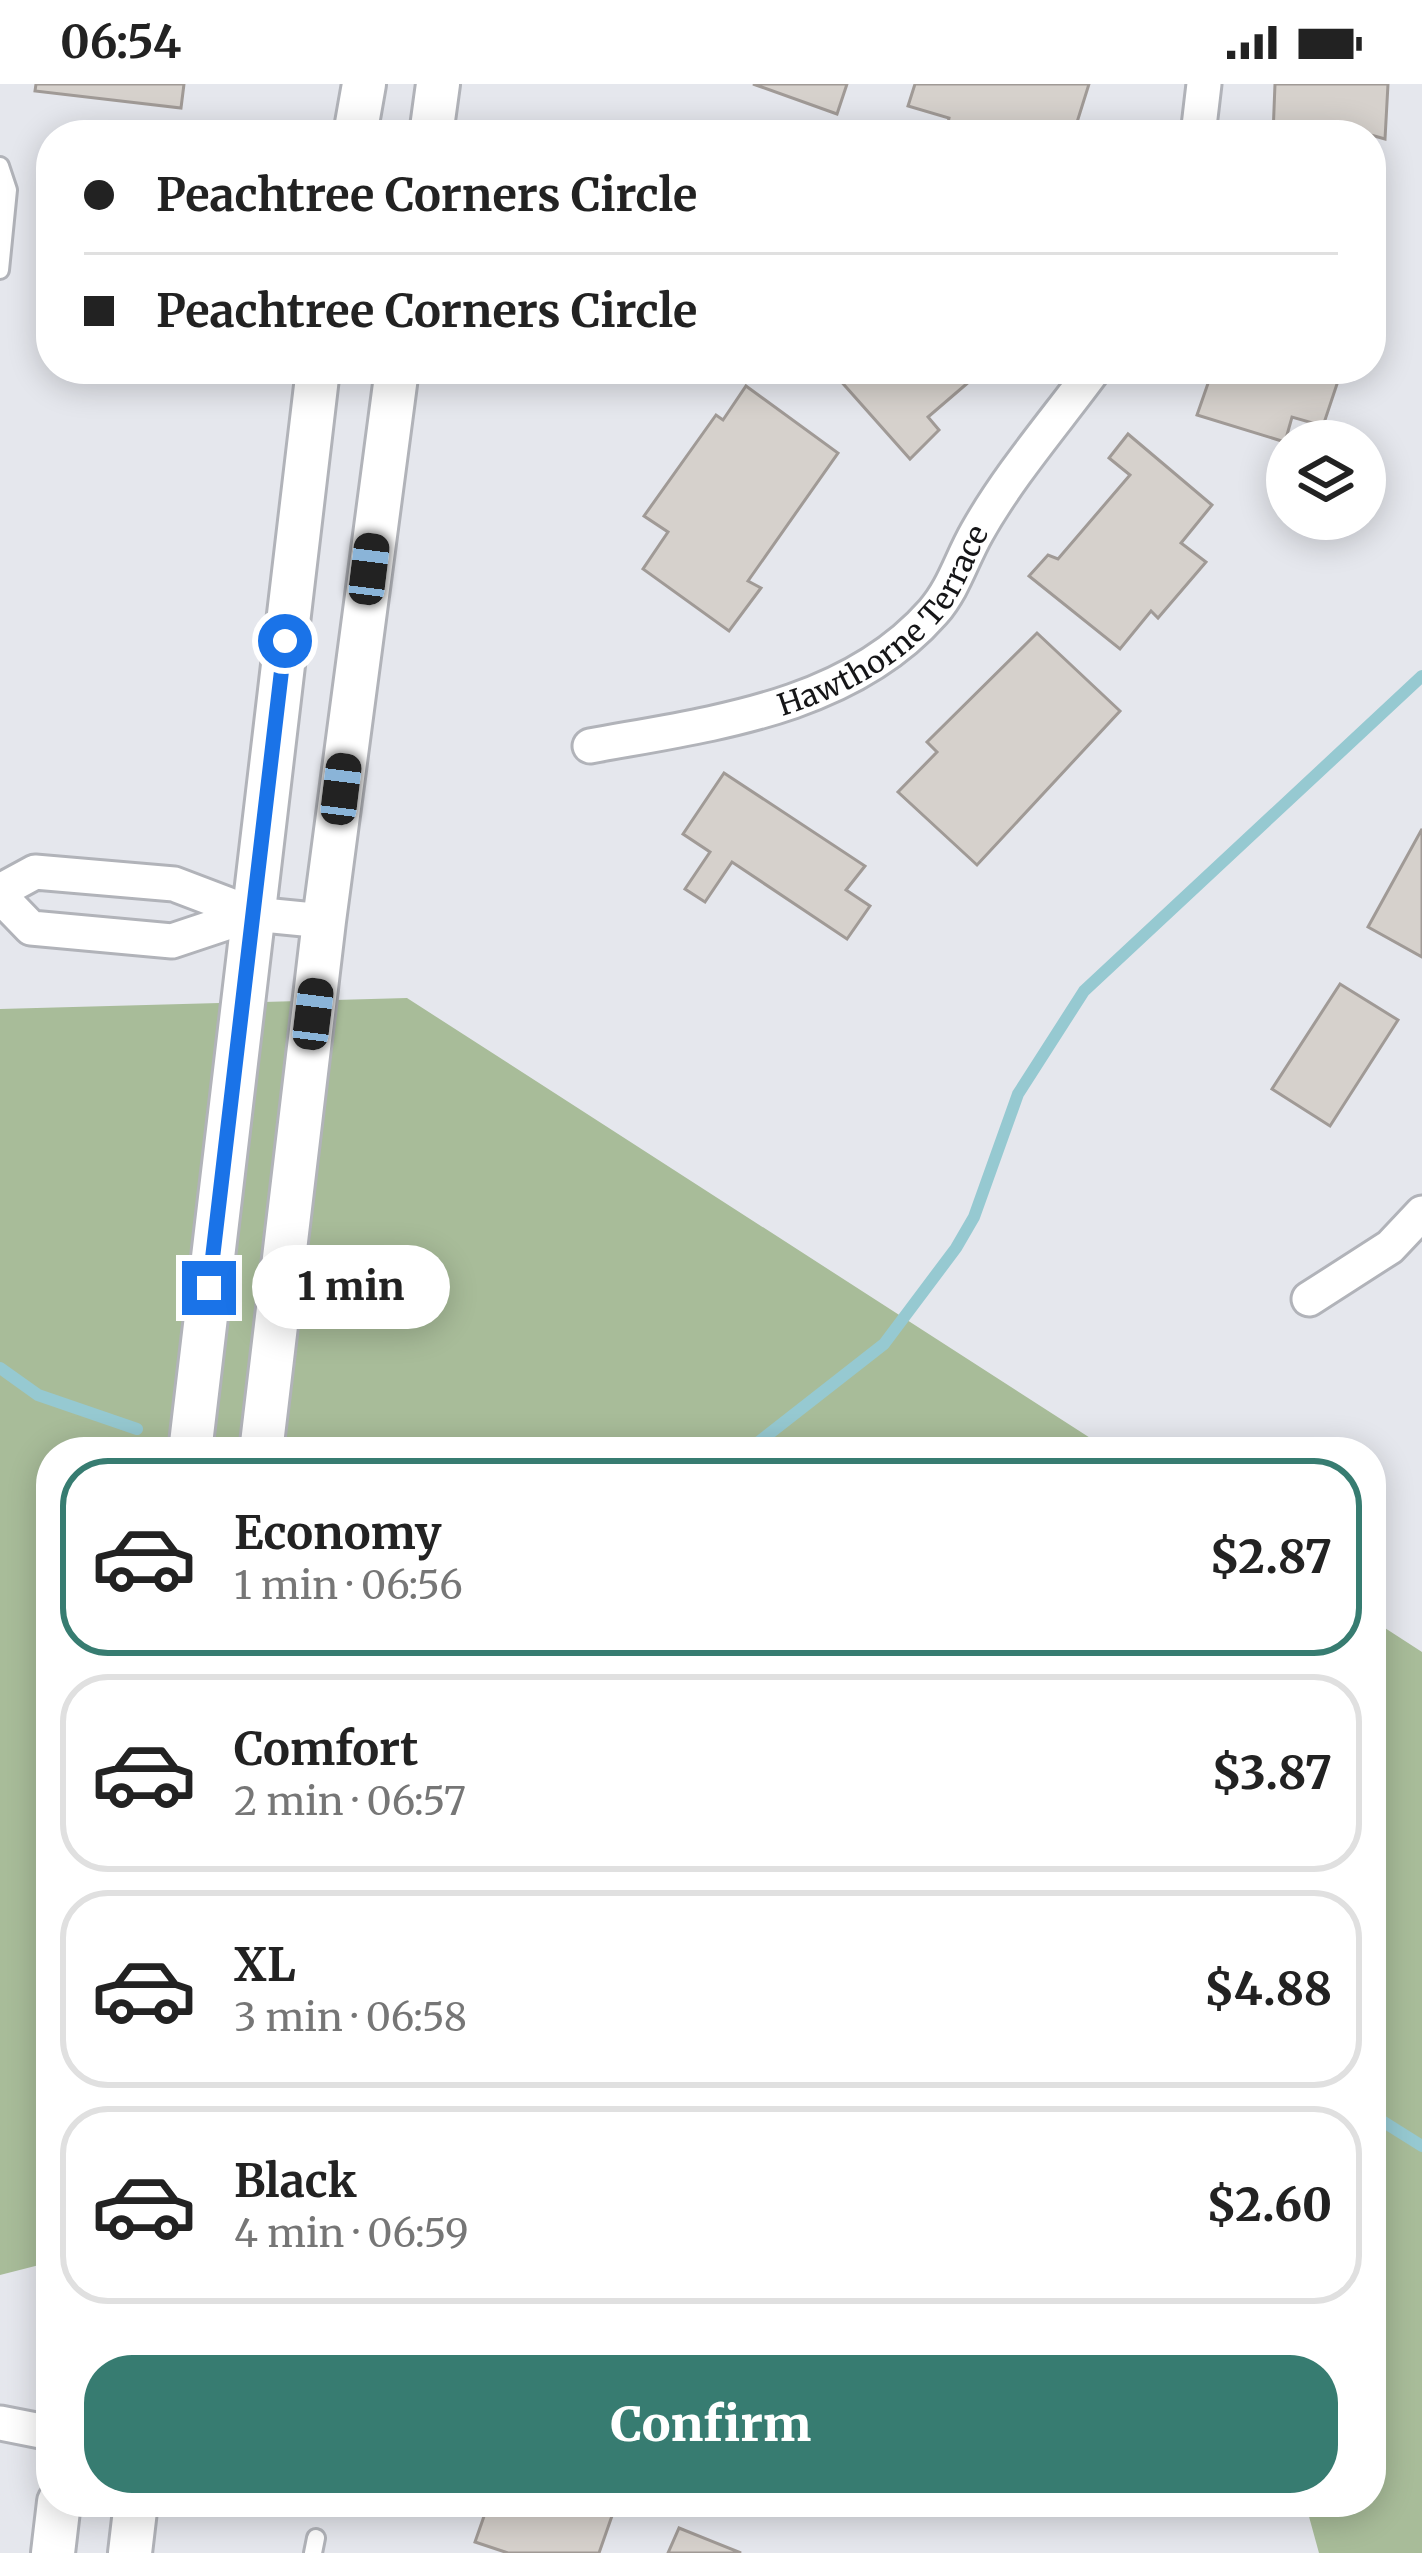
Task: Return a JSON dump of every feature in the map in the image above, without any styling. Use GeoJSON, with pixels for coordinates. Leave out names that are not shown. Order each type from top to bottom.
{"type":"FeatureCollection","features":[{"type":"Feature","properties":{"kind":"street"},"geometry":{"type":"LineString","coordinates":[[358,120],[364,84]]}},
{"type":"Feature","properties":{"kind":"street"},"geometry":{"type":"LineString","coordinates":[[433,120],[439,84]]}},
{"type":"Feature","properties":{"kind":"street"},"geometry":{"type":"LineString","coordinates":[[1200,120],[1204,84]]}},
{"type":"Feature","properties":{"kind":"street"},"geometry":{"type":"LineString","coordinates":[[192,1437],[316,384]]}},
{"type":"Feature","properties":{"kind":"street"},"geometry":{"type":"LineString","coordinates":[[263,1437],[395,384]]}},
{"type":"Feature","properties":{"kind":"street","name":"Hawthorne Terrace"},"geometry":{"type":"LineString","coordinates":[[590,746],[736,719],[784,704],[821,690],[905,639],[955,582],[977,531],[1083,384]]}},
{"type":"Feature","properties":{"kind":"street"},"geometry":{"type":"LineString","coordinates":[[253,914],[172,941],[31,928],[0,894],[35,872],[175,884],[253,914],[324,921]]}},
{"type":"Feature","properties":{"kind":"street"},"geometry":{"type":"LineString","coordinates":[[1309,1299],[1390,1247],[1422,1213]]}},
{"type":"Feature","properties":{"kind":"street"},"geometry":{"type":"LineString","coordinates":[[0,2423],[36,2430]]}},
{"type":"Feature","properties":{"kind":"street"},"geometry":{"type":"LineString","coordinates":[[53,2553],[57,2517]]}},
{"type":"Feature","properties":{"kind":"street"},"geometry":{"type":"LineString","coordinates":[[130,2553],[134,2517]]}},
{"type":"Feature","properties":{"kind":"lane"},"geometry":{"type":"LineString","coordinates":[[0,166],[8,190],[0,270]]}},
{"type":"Feature","properties":{"kind":"green space"},"geometry":{"type":"Polygon","coordinates":[[[407,998],[1089,1437],[36,1437],[36,2266],[0,2275],[0,1009],[407,998]]]}},
{"type":"Feature","properties":{"kind":"green space"},"geometry":{"type":"Polygon","coordinates":[[[1386,1629],[1422,1652],[1422,2553],[1319,2553],[1309,2517],[1386,2517],[1386,1629]]]}},
{"type":"Feature","properties":{"kind":"building"},"geometry":{"type":"Polygon","coordinates":[[[36,84],[184,84],[181,108],[35,91],[36,84]]]}},
{"type":"Feature","properties":{"kind":"building"},"geometry":{"type":"Polygon","coordinates":[[[753,84],[847,84],[837,114],[753,84]]]}},
{"type":"Feature","properties":{"kind":"building"},"geometry":{"type":"Polygon","coordinates":[[[915,84],[1089,84],[1078,120],[949,120],[908,106],[915,84]]]}},
{"type":"Feature","properties":{"kind":"building"},"geometry":{"type":"Polygon","coordinates":[[[1275,84],[1388,84],[1386,121],[1274,120],[1275,84]]]}},
{"type":"Feature","properties":{"kind":"building"},"geometry":{"type":"Polygon","coordinates":[[[843,384],[966,384],[928,417],[939,430],[910,459],[843,384]]]}},
{"type":"Feature","properties":{"kind":"building"},"geometry":{"type":"Polygon","coordinates":[[[1208,384],[1337,384],[1325,420],[1266,420],[1266,436],[1197,415],[1208,384]]]}},
{"type":"Feature","properties":{"kind":"building"},"geometry":{"type":"Polygon","coordinates":[[[746,386],[838,453],[748,581],[761,588],[729,631],[643,569],[668,532],[644,516],[716,415],[723,420],[746,386]]]}},
{"type":"Feature","properties":{"kind":"building"},"geometry":{"type":"Polygon","coordinates":[[[1128,434],[1212,505],[1181,543],[1206,562],[1158,618],[1151,611],[1120,649],[1029,576],[1048,555],[1058,559],[1130,475],[1109,458],[1128,434]]]}},
{"type":"Feature","properties":{"kind":"building"},"geometry":{"type":"Polygon","coordinates":[[[1037,633],[1120,711],[977,865],[898,792],[937,752],[927,742],[1037,633]]]}},
{"type":"Feature","properties":{"kind":"building"},"geometry":{"type":"Polygon","coordinates":[[[724,773],[865,866],[846,890],[870,906],[847,939],[732,862],[705,902],[685,889],[710,852],[683,834],[724,773]]]}},
{"type":"Feature","properties":{"kind":"building"},"geometry":{"type":"Polygon","coordinates":[[[1422,829],[1422,957],[1368,927],[1422,829]]]}},
{"type":"Feature","properties":{"kind":"building"},"geometry":{"type":"Polygon","coordinates":[[[1340,984],[1398,1020],[1330,1126],[1272,1089],[1340,984]]]}},
{"type":"Feature","properties":{"kind":"building"},"geometry":{"type":"Polygon","coordinates":[[[484,2517],[612,2517],[599,2553],[508,2553],[475,2542],[484,2517]]]}},
{"type":"Feature","properties":{"kind":"building"},"geometry":{"type":"Polygon","coordinates":[[[679,2528],[741,2553],[668,2553],[679,2528]]]}},
{"type":"Feature","properties":{"kind":"waterway"},"geometry":{"type":"LineString","coordinates":[[765,1437],[884,1344],[956,1248],[974,1217],[1018,1094],[1084,991],[1422,676]]}},
{"type":"Feature","properties":{"kind":"waterway"},"geometry":{"type":"LineString","coordinates":[[0,1368],[38,1395],[137,1429]]}},
{"type":"Feature","properties":{"kind":"waterway"},"geometry":{"type":"LineString","coordinates":[[1386,2123],[1422,2146]]}},
{"type":"Feature","properties":{"kind":"route"},"geometry":{"type":"LineString","coordinates":[[209,1288],[285,641]]}}]}
